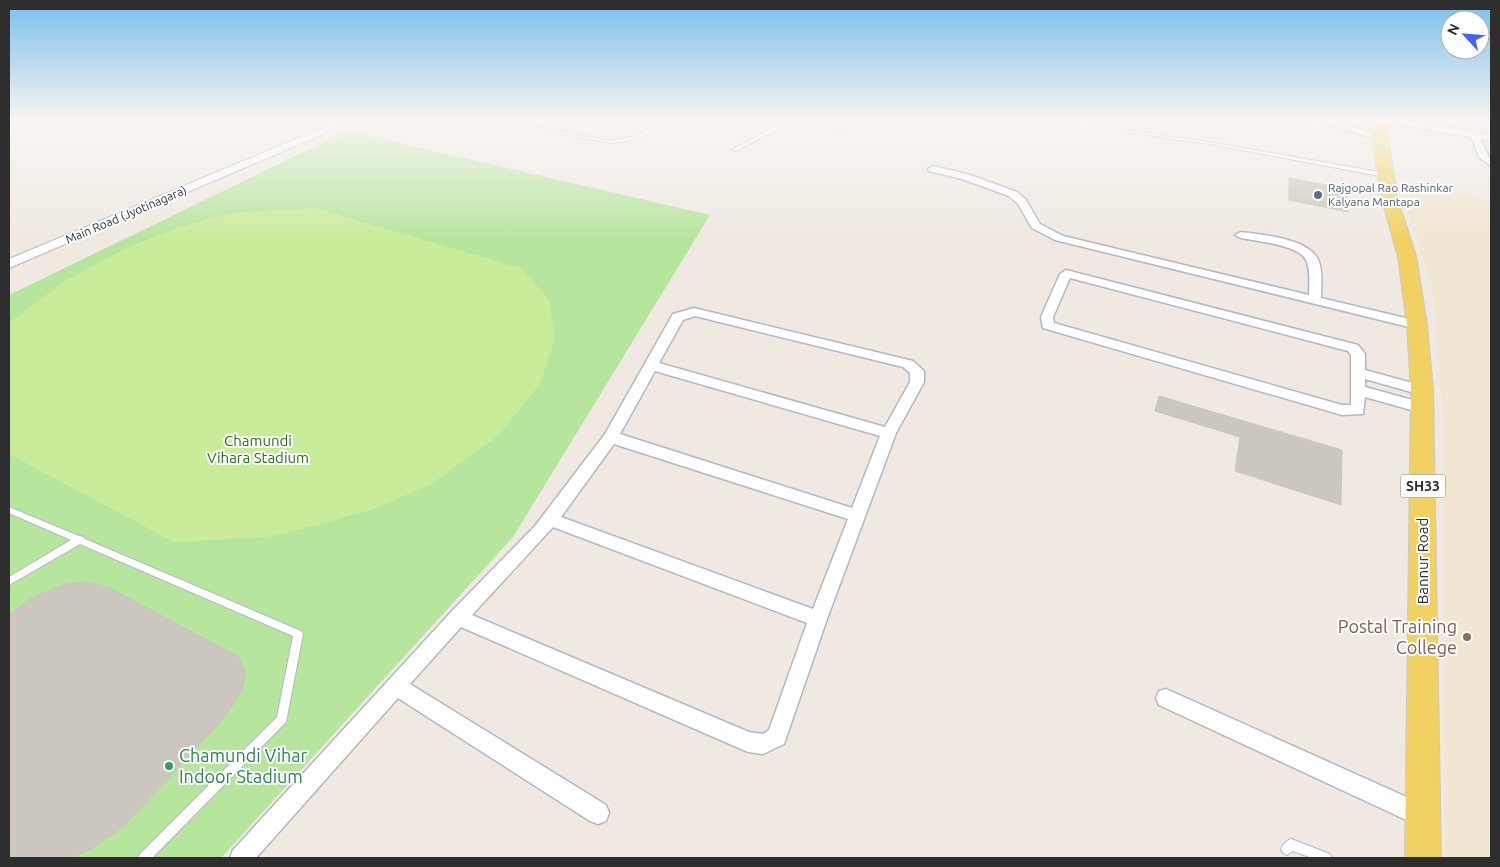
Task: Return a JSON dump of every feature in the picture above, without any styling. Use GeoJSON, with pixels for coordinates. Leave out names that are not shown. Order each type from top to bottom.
{"type":"FeatureCollection","features":[{"type":"Feature","properties":{"kind":"main road","name":"Bannur Road"},"geometry":{"type":"LineString","coordinates":[[1384,159],[1389,197],[1407,256],[1417,325],[1422,399],[1422,858]]}},
{"type":"Feature","properties":{"kind":"street","name":"Main Road (Jyotinagara)"},"geometry":{"type":"LineString","coordinates":[[9,264],[257,159]]}},
{"type":"Feature","properties":{"kind":"street"},"geometry":{"type":"LineString","coordinates":[[933,169],[966,177],[1013,194],[1022,202],[1036,226],[1060,238],[1417,325]]}},
{"type":"Feature","properties":{"kind":"street"},"geometry":{"type":"LineString","coordinates":[[1241,235],[1287,244],[1306,251],[1311,256],[1315,299]]}},
{"type":"Feature","properties":{"kind":"street"},"geometry":{"type":"LineString","coordinates":[[1072,274],[1354,348],[1358,354],[1358,373],[1358,410],[1349,412],[1054,327],[1048,325],[1047,317],[1063,277],[1072,274]]}},
{"type":"Feature","properties":{"kind":"street"},"geometry":{"type":"LineString","coordinates":[[241,858],[458,617],[541,531],[548,519],[611,437],[652,366],[672,324],[685,313],[694,312],[908,364],[917,371],[917,382],[889,433],[859,516],[818,619],[777,737],[769,743],[760,745],[748,742],[458,617]]}},
{"type":"Feature","properties":{"kind":"street"},"geometry":{"type":"LineString","coordinates":[[652,366],[889,433]]}},
{"type":"Feature","properties":{"kind":"street"},"geometry":{"type":"LineString","coordinates":[[1358,373],[1422,399]]}},
{"type":"Feature","properties":{"kind":"street"},"geometry":{"type":"LineString","coordinates":[[1358,390],[1422,399]]}},
{"type":"Feature","properties":{"kind":"street"},"geometry":{"type":"LineString","coordinates":[[611,437],[859,516]]}},
{"type":"Feature","properties":{"kind":"street"},"geometry":{"type":"LineString","coordinates":[[548,519],[818,619]]}},
{"type":"Feature","properties":{"kind":"street"},"geometry":{"type":"LineString","coordinates":[[396,686],[598,814]]}},
{"type":"Feature","properties":{"kind":"street"},"geometry":{"type":"LineString","coordinates":[[1166,698],[1423,816]]}},
{"type":"Feature","properties":{"kind":"lane"},"geometry":{"type":"LineString","coordinates":[[1300,159],[1385,175]]}},
{"type":"Feature","properties":{"kind":"lane"},"geometry":{"type":"LineString","coordinates":[[9,510],[298,634],[282,719],[144,858]]}},
{"type":"Feature","properties":{"kind":"lane"},"geometry":{"type":"LineString","coordinates":[[9,581],[80,540]]}},
{"type":"Feature","properties":{"kind":"lane"},"geometry":{"type":"LineString","coordinates":[[1287,849],[1291,845],[1296,846],[1326,858]]}},
{"type":"Feature","properties":{"kind":"shaded area","name":"Postal Training College"},"geometry":{"type":"Polygon","coordinates":[[[1400,182],[1491,200],[1491,858],[1445,858],[1443,416],[1433,290],[1400,182]]]}},
{"type":"Feature","properties":{"kind":"green space","name":"Chamundi Vihara Stadium"},"geometry":{"type":"Polygon","coordinates":[[[288,159],[470,159],[710,215],[513,537],[221,858],[9,858],[9,295],[288,159]]]}},
{"type":"Feature","properties":{"kind":"green space"},"geometry":{"type":"Polygon","coordinates":[[[315,208],[520,268],[549,299],[555,339],[540,384],[499,435],[430,485],[368,511],[270,537],[174,542],[9,454],[9,323],[65,281],[124,249],[177,228],[230,213],[315,208]]]}},
{"type":"Feature","properties":{"kind":"building","name":"Rajgopal Rao Rashinkar Kalyana Mantapa"},"geometry":{"type":"Polygon","coordinates":[[[1289,178],[1347,189],[1348,212],[1289,200],[1289,178]]]}},
{"type":"Feature","properties":{"kind":"building"},"geometry":{"type":"Polygon","coordinates":[[[1159,396],[1342,450],[1341,505],[1235,471],[1240,437],[1155,411],[1159,396]]]}},
{"type":"Feature","properties":{"kind":"building","name":"Chamundi Vihar Indoor Stadium"},"geometry":{"type":"Polygon","coordinates":[[[88,582],[110,588],[239,657],[246,673],[241,693],[224,718],[124,826],[91,849],[72,858],[9,858],[9,835],[34,852],[60,847],[87,833],[114,815],[210,713],[225,693],[227,680],[223,669],[97,600],[78,595],[62,597],[37,607],[9,629],[9,615],[31,598],[65,584],[88,582]]]}},
{"type":"Feature","properties":{"kind":"building"},"geometry":{"type":"Polygon","coordinates":[[[78,595],[97,600],[223,669],[227,680],[225,693],[210,713],[114,815],[87,833],[60,847],[34,852],[9,835],[9,629],[37,607],[62,597],[78,595]]]}},
{"type":"Feature","properties":{"kind":"place","name":"Rajgopal Rao Rashinkar Kalyana Mantapa"},"geometry":{"type":"Point","coordinates":[1318,195]}},
{"type":"Feature","properties":{"kind":"place","name":"Postal Training College"},"geometry":{"type":"Point","coordinates":[1467,637]}},
{"type":"Feature","properties":{"kind":"place","name":"Chamundi Vihar Indoor Stadium"},"geometry":{"type":"Point","coordinates":[169,766]}}]}
